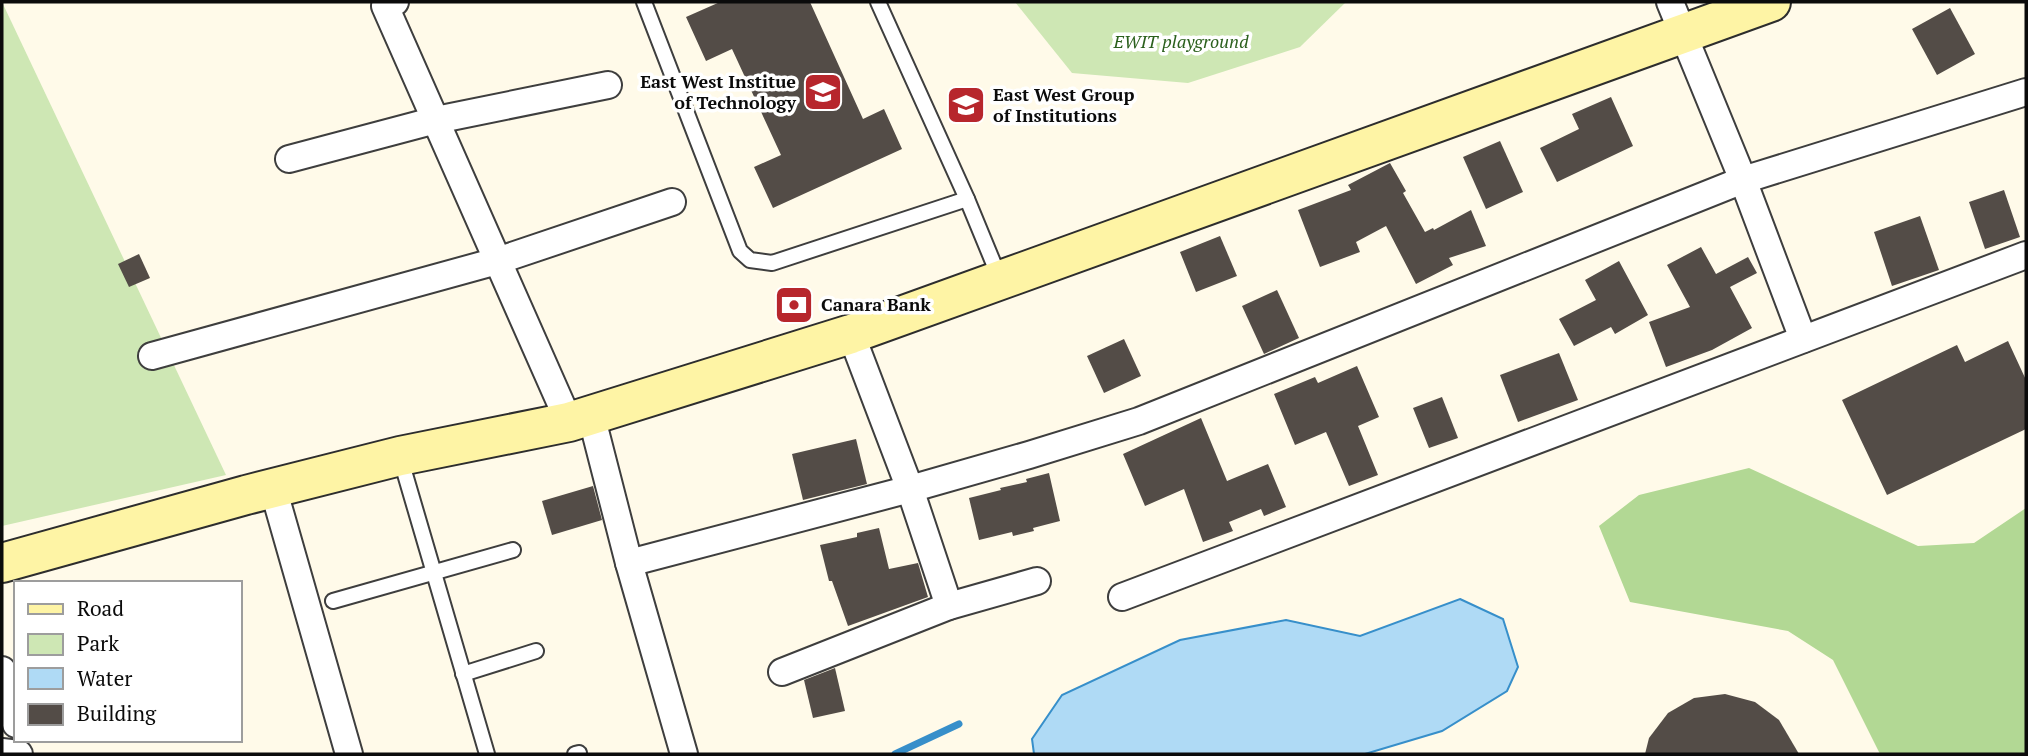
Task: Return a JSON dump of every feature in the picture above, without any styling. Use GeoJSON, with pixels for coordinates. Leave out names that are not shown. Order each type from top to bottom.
{"type":"FeatureCollection","features":[{"type":"Feature","properties":{"kind":"street"},"geometry":{"type":"LineString","coordinates":[[395,2],[385,6],[497,261],[580,419],[629,564],[684,754]]}},
{"type":"Feature","properties":{"kind":"street"},"geometry":{"type":"LineString","coordinates":[[2,563],[400,456],[580,419],[851,334],[1677,17],[1771,2]]}},
{"type":"Feature","properties":{"kind":"street"},"geometry":{"type":"LineString","coordinates":[[1677,17],[1803,339]]}},
{"type":"Feature","properties":{"kind":"street"},"geometry":{"type":"LineString","coordinates":[[289,159],[436,120],[608,85]]}},
{"type":"Feature","properties":{"kind":"street"},"geometry":{"type":"LineString","coordinates":[[629,564],[1029,456],[1139,421],[1743,180],[2026,92]]}},
{"type":"Feature","properties":{"kind":"street"},"geometry":{"type":"LineString","coordinates":[[152,356],[497,261],[673,202]]}},
{"type":"Feature","properties":{"kind":"street"},"geometry":{"type":"LineString","coordinates":[[1122,597],[2026,255]]}},
{"type":"Feature","properties":{"kind":"street"},"geometry":{"type":"LineString","coordinates":[[851,334],[910,489],[949,606]]}},
{"type":"Feature","properties":{"kind":"street"},"geometry":{"type":"LineString","coordinates":[[273,488],[349,754]]}},
{"type":"Feature","properties":{"kind":"street"},"geometry":{"type":"LineString","coordinates":[[782,672],[949,606],[1037,581]]}},
{"type":"Feature","properties":{"kind":"street"},"geometry":{"type":"LineString","coordinates":[[2,670],[14,716]]}},
{"type":"Feature","properties":{"kind":"street"},"geometry":{"type":"LineString","coordinates":[[2,752],[19,754]]}},
{"type":"Feature","properties":{"kind":"lane"},"geometry":{"type":"LineString","coordinates":[[644,2],[740,251],[750,260],[772,263],[967,199]]}},
{"type":"Feature","properties":{"kind":"lane"},"geometry":{"type":"LineString","coordinates":[[878,2],[1000,279]]}},
{"type":"Feature","properties":{"kind":"lane"},"geometry":{"type":"LineString","coordinates":[[400,456],[486,754]]}},
{"type":"Feature","properties":{"kind":"lane"},"geometry":{"type":"LineString","coordinates":[[333,601],[513,551]]}},
{"type":"Feature","properties":{"kind":"lane"},"geometry":{"type":"LineString","coordinates":[[463,674],[536,651]]}},
{"type":"Feature","properties":{"kind":"green space"},"geometry":{"type":"Polygon","coordinates":[[[2,2],[226,475],[2,526],[2,2]]]}},
{"type":"Feature","properties":{"kind":"green space","name":"EWIT playground"},"geometry":{"type":"Polygon","coordinates":[[[1015,2],[1346,2],[1300,47],[1188,83],[1072,73],[1015,2]]]}},
{"type":"Feature","properties":{"kind":"green space"},"geometry":{"type":"Polygon","coordinates":[[[1749,468],[1918,546],[1974,543],[2026,508],[2026,754],[1880,754],[1833,660],[1788,631],[1630,602],[1599,526],[1639,495],[1749,468]]]}},
{"type":"Feature","properties":{"kind":"water"},"geometry":{"type":"Polygon","coordinates":[[[1460,599],[1503,619],[1518,667],[1507,691],[1442,731],[1365,754],[1034,754],[1032,739],[1062,695],[1180,640],[1286,620],[1360,636],[1460,599]]]}},
{"type":"Feature","properties":{"kind":"building"},"geometry":{"type":"Polygon","coordinates":[[[720,2],[810,2],[863,119],[884,109],[902,149],[773,208],[754,167],[781,155],[732,49],[706,61],[686,17],[720,2]]]}},
{"type":"Feature","properties":{"kind":"building"},"geometry":{"type":"Polygon","coordinates":[[[1950,8],[1975,54],[1937,75],[1912,29],[1950,8]]]}},
{"type":"Feature","properties":{"kind":"building"},"geometry":{"type":"Polygon","coordinates":[[[1611,97],[1633,146],[1557,182],[1540,148],[1579,129],[1572,114],[1611,97]]]}},
{"type":"Feature","properties":{"kind":"building"},"geometry":{"type":"Polygon","coordinates":[[[1500,141],[1523,192],[1486,209],[1463,157],[1500,141]]]}},
{"type":"Feature","properties":{"kind":"building"},"geometry":{"type":"Polygon","coordinates":[[[1390,163],[1425,232],[1471,210],[1486,246],[1449,258],[1453,265],[1416,284],[1386,226],[1356,242],[1360,252],[1320,267],[1298,210],[1351,190],[1348,185],[1390,163]]]}},
{"type":"Feature","properties":{"kind":"building"},"geometry":{"type":"Polygon","coordinates":[[[2004,190],[2020,237],[1985,249],[1969,202],[2004,190]]]}},
{"type":"Feature","properties":{"kind":"building"},"geometry":{"type":"Polygon","coordinates":[[[1920,216],[1939,270],[1892,286],[1874,232],[1920,216]]]}},
{"type":"Feature","properties":{"kind":"building"},"geometry":{"type":"Polygon","coordinates":[[[1220,236],[1237,276],[1196,292],[1180,252],[1220,236]]]}},
{"type":"Feature","properties":{"kind":"building"},"geometry":{"type":"Polygon","coordinates":[[[1701,247],[1716,274],[1748,257],[1757,273],[1730,287],[1752,328],[1712,350],[1666,367],[1649,322],[1690,307],[1667,265],[1701,247]]]}},
{"type":"Feature","properties":{"kind":"building"},"geometry":{"type":"Polygon","coordinates":[[[139,254],[150,278],[129,287],[118,264],[139,254]]]}},
{"type":"Feature","properties":{"kind":"building"},"geometry":{"type":"Polygon","coordinates":[[[1619,261],[1648,315],[1615,334],[1611,327],[1574,346],[1559,319],[1596,300],[1585,280],[1619,261]]]}},
{"type":"Feature","properties":{"kind":"building"},"geometry":{"type":"Polygon","coordinates":[[[1277,290],[1299,338],[1264,354],[1242,306],[1277,290]]]}},
{"type":"Feature","properties":{"kind":"building"},"geometry":{"type":"Polygon","coordinates":[[[1124,339],[1141,376],[1104,393],[1087,356],[1124,339]]]}},
{"type":"Feature","properties":{"kind":"building"},"geometry":{"type":"Polygon","coordinates":[[[2008,341],[2026,380],[2026,429],[1887,495],[1842,400],[1957,345],[1965,362],[2008,341]]]}},
{"type":"Feature","properties":{"kind":"building"},"geometry":{"type":"Polygon","coordinates":[[[1559,353],[1578,400],[1518,422],[1500,375],[1559,353]]]}},
{"type":"Feature","properties":{"kind":"building"},"geometry":{"type":"Polygon","coordinates":[[[1357,366],[1379,417],[1358,426],[1378,475],[1349,486],[1326,432],[1295,445],[1274,394],[1315,377],[1318,383],[1357,366]]]}},
{"type":"Feature","properties":{"kind":"building"},"geometry":{"type":"Polygon","coordinates":[[[1442,397],[1458,438],[1429,448],[1413,408],[1442,397]]]}},
{"type":"Feature","properties":{"kind":"building"},"geometry":{"type":"Polygon","coordinates":[[[1201,418],[1227,481],[1268,464],[1286,507],[1264,516],[1261,509],[1229,522],[1233,531],[1203,542],[1184,489],[1145,506],[1123,454],[1201,418]]]}},
{"type":"Feature","properties":{"kind":"building"},"geometry":{"type":"Polygon","coordinates":[[[856,439],[867,484],[803,500],[792,454],[856,439]]]}},
{"type":"Feature","properties":{"kind":"building"},"geometry":{"type":"Polygon","coordinates":[[[1049,473],[1060,521],[1013,536],[1012,532],[979,540],[969,498],[1049,473]]]}},
{"type":"Feature","properties":{"kind":"building"},"geometry":{"type":"Polygon","coordinates":[[[593,486],[602,520],[552,535],[542,501],[593,486]]]}},
{"type":"Feature","properties":{"kind":"building"},"geometry":{"type":"Polygon","coordinates":[[[879,528],[889,569],[918,563],[928,597],[848,626],[832,581],[829,581],[820,545],[857,537],[857,533],[879,528]]]}},
{"type":"Feature","properties":{"kind":"building"},"geometry":{"type":"Polygon","coordinates":[[[835,668],[845,711],[813,718],[804,680],[835,668]]]}},
{"type":"Feature","properties":{"kind":"building"},"geometry":{"type":"Polygon","coordinates":[[[1725,694],[1755,702],[1779,720],[1799,754],[1645,754],[1649,738],[1668,713],[1694,698],[1725,694]]]}},
{"type":"Feature","properties":{"kind":"waterway"},"geometry":{"type":"LineString","coordinates":[[895,754],[959,724]]}},
{"type":"Feature","properties":{"kind":"place","name":"East West Institue of Technology"},"geometry":{"type":"Point","coordinates":[823,92]}},
{"type":"Feature","properties":{"kind":"place","name":"East West Group of Institutions"},"geometry":{"type":"Point","coordinates":[966,105]}},
{"type":"Feature","properties":{"kind":"place","name":"Canara Bank"},"geometry":{"type":"Point","coordinates":[794,305]}}]}
